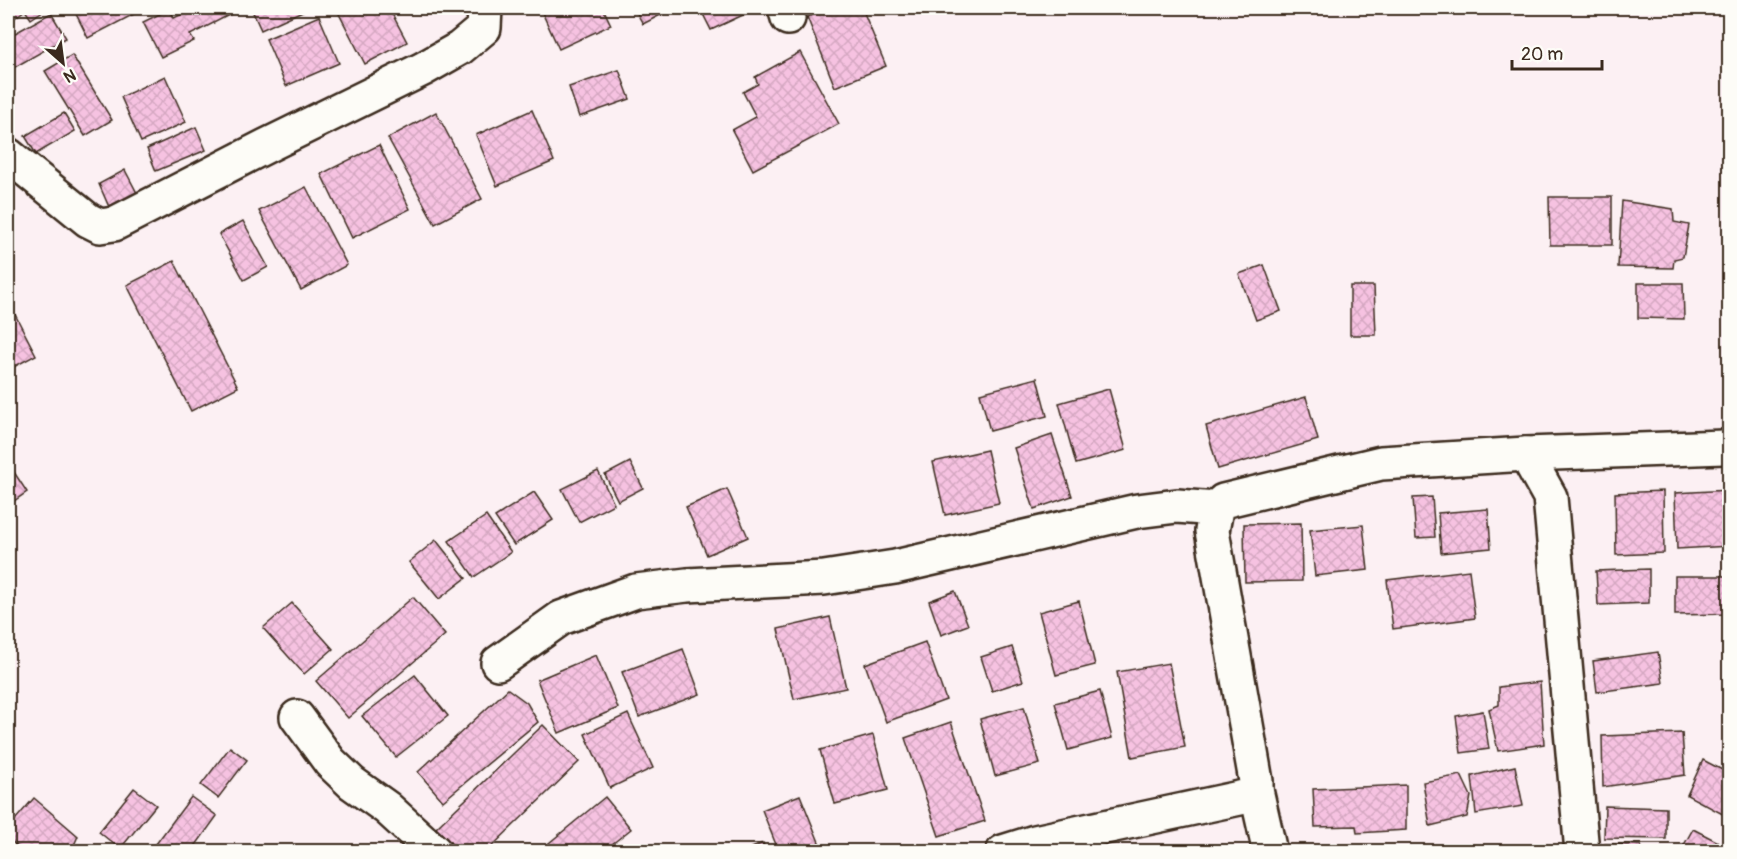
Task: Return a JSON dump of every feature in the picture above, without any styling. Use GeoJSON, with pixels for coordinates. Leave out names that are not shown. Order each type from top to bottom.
{"type":"FeatureCollection","features":[{"type":"Feature","properties":{"kind":"street"},"geometry":{"type":"LineString","coordinates":[[8,155],[87,220],[100,226],[114,224],[423,69],[460,48],[484,28],[485,8]]}},
{"type":"Feature","properties":{"kind":"street"},"geometry":{"type":"LineString","coordinates":[[1270,852],[1256,790],[1212,531],[1216,509],[1223,501],[1381,463],[1526,454],[1724,447]]}},
{"type":"Feature","properties":{"kind":"street"},"geometry":{"type":"LineString","coordinates":[[1526,454],[1550,497],[1582,852]]}},
{"type":"Feature","properties":{"kind":"street"},"geometry":{"type":"LineString","coordinates":[[498,663],[561,618],[636,591],[687,585],[824,578],[895,567],[1137,512],[1177,506],[1216,509]]}},
{"type":"Feature","properties":{"kind":"street"},"geometry":{"type":"LineString","coordinates":[[297,717],[330,762],[352,783],[387,808],[435,852]]}},
{"type":"Feature","properties":{"kind":"street"},"geometry":{"type":"LineString","coordinates":[[1002,852],[1035,842],[1249,796],[1256,790]]}},
{"type":"Feature","properties":{"kind":"building"},"geometry":{"type":"Polygon","coordinates":[[[8,8],[47,8],[31,19],[25,10],[8,23],[8,8]]]}},
{"type":"Feature","properties":{"kind":"building"},"geometry":{"type":"Polygon","coordinates":[[[73,8],[141,8],[142,10],[88,38],[73,8]]]}},
{"type":"Feature","properties":{"kind":"building"},"geometry":{"type":"Polygon","coordinates":[[[195,8],[238,8],[239,10],[190,35],[194,41],[161,57],[143,22],[170,9],[174,18],[195,8]]]}},
{"type":"Feature","properties":{"kind":"building"},"geometry":{"type":"Polygon","coordinates":[[[251,8],[309,8],[261,30],[251,8]]]}},
{"type":"Feature","properties":{"kind":"building"},"geometry":{"type":"Polygon","coordinates":[[[336,8],[389,8],[407,42],[365,64],[336,8]]]}},
{"type":"Feature","properties":{"kind":"building"},"geometry":{"type":"Polygon","coordinates":[[[540,8],[603,8],[611,25],[559,49],[540,8]]]}},
{"type":"Feature","properties":{"kind":"building"},"geometry":{"type":"Polygon","coordinates":[[[634,8],[674,8],[643,24],[634,8]]]}},
{"type":"Feature","properties":{"kind":"building"},"geometry":{"type":"Polygon","coordinates":[[[711,8],[758,8],[711,30],[702,12],[711,8]]]}},
{"type":"Feature","properties":{"kind":"building"},"geometry":{"type":"Polygon","coordinates":[[[830,8],[862,8],[886,66],[835,87],[807,17],[830,8]]]}},
{"type":"Feature","properties":{"kind":"building"},"geometry":{"type":"Polygon","coordinates":[[[51,13],[66,38],[8,71],[8,37],[51,13]]]}},
{"type":"Feature","properties":{"kind":"building"},"geometry":{"type":"Polygon","coordinates":[[[319,16],[339,63],[286,86],[266,39],[319,16]]]}},
{"type":"Feature","properties":{"kind":"building"},"geometry":{"type":"Polygon","coordinates":[[[800,52],[839,124],[753,170],[732,130],[756,117],[743,92],[758,84],[755,77],[800,52]]]}},
{"type":"Feature","properties":{"kind":"building"},"geometry":{"type":"Polygon","coordinates":[[[72,55],[112,120],[85,136],[45,71],[72,55]]]}},
{"type":"Feature","properties":{"kind":"building"},"geometry":{"type":"Polygon","coordinates":[[[619,70],[630,99],[579,117],[569,87],[619,70]]]}},
{"type":"Feature","properties":{"kind":"building"},"geometry":{"type":"Polygon","coordinates":[[[165,76],[186,122],[141,142],[121,97],[165,76]]]}},
{"type":"Feature","properties":{"kind":"building"},"geometry":{"type":"Polygon","coordinates":[[[532,110],[554,161],[497,186],[476,135],[532,110]]]}},
{"type":"Feature","properties":{"kind":"building"},"geometry":{"type":"Polygon","coordinates":[[[436,112],[482,199],[435,224],[388,138],[436,112]]]}},
{"type":"Feature","properties":{"kind":"building"},"geometry":{"type":"Polygon","coordinates":[[[64,113],[75,131],[36,154],[25,136],[64,113]]]}},
{"type":"Feature","properties":{"kind":"building"},"geometry":{"type":"Polygon","coordinates":[[[196,127],[206,150],[156,171],[147,149],[196,127]]]}},
{"type":"Feature","properties":{"kind":"building"},"geometry":{"type":"Polygon","coordinates":[[[379,145],[410,209],[352,238],[321,174],[379,145]]]}},
{"type":"Feature","properties":{"kind":"building"},"geometry":{"type":"Polygon","coordinates":[[[125,170],[137,193],[109,207],[99,184],[125,170]]]}},
{"type":"Feature","properties":{"kind":"building"},"geometry":{"type":"Polygon","coordinates":[[[306,187],[347,265],[301,290],[259,211],[306,187]]]}},
{"type":"Feature","properties":{"kind":"building"},"geometry":{"type":"Polygon","coordinates":[[[1549,197],[1612,197],[1612,245],[1550,245],[1549,197]]]}},
{"type":"Feature","properties":{"kind":"building"},"geometry":{"type":"Polygon","coordinates":[[[1622,201],[1673,209],[1674,222],[1689,225],[1683,257],[1674,259],[1673,268],[1618,267],[1622,201]]]}},
{"type":"Feature","properties":{"kind":"building"},"geometry":{"type":"Polygon","coordinates":[[[243,221],[268,267],[244,280],[219,234],[243,221]]]}},
{"type":"Feature","properties":{"kind":"building"},"geometry":{"type":"Polygon","coordinates":[[[174,261],[238,387],[191,411],[127,285],[174,261]]]}},
{"type":"Feature","properties":{"kind":"building"},"geometry":{"type":"Polygon","coordinates":[[[1264,265],[1281,311],[1256,320],[1239,274],[1264,265]]]}},
{"type":"Feature","properties":{"kind":"building"},"geometry":{"type":"Polygon","coordinates":[[[1638,283],[1683,283],[1684,319],[1638,318],[1638,283]]]}},
{"type":"Feature","properties":{"kind":"building"},"geometry":{"type":"Polygon","coordinates":[[[1350,286],[1374,286],[1376,335],[1350,335],[1350,286]]]}},
{"type":"Feature","properties":{"kind":"building"},"geometry":{"type":"Polygon","coordinates":[[[8,301],[36,355],[8,370],[8,301]]]}},
{"type":"Feature","properties":{"kind":"building"},"geometry":{"type":"Polygon","coordinates":[[[1037,378],[1047,416],[990,431],[980,393],[1037,378]]]}},
{"type":"Feature","properties":{"kind":"building"},"geometry":{"type":"Polygon","coordinates":[[[1109,389],[1126,450],[1076,464],[1059,403],[1109,389]]]}},
{"type":"Feature","properties":{"kind":"building"},"geometry":{"type":"Polygon","coordinates":[[[1306,397],[1318,440],[1218,469],[1206,426],[1306,397]]]}},
{"type":"Feature","properties":{"kind":"building"},"geometry":{"type":"Polygon","coordinates":[[[1052,435],[1072,496],[1034,509],[1014,448],[1052,435]]]}},
{"type":"Feature","properties":{"kind":"building"},"geometry":{"type":"Polygon","coordinates":[[[987,450],[999,503],[945,515],[933,462],[987,450]]]}},
{"type":"Feature","properties":{"kind":"building"},"geometry":{"type":"Polygon","coordinates":[[[630,462],[643,488],[618,501],[605,475],[630,462]]]}},
{"type":"Feature","properties":{"kind":"building"},"geometry":{"type":"Polygon","coordinates":[[[8,463],[27,492],[8,505],[8,463]]]}},
{"type":"Feature","properties":{"kind":"building"},"geometry":{"type":"Polygon","coordinates":[[[598,471],[614,504],[579,522],[562,489],[598,471]]]}},
{"type":"Feature","properties":{"kind":"building"},"geometry":{"type":"Polygon","coordinates":[[[727,489],[748,537],[707,555],[686,507],[727,489]]]}},
{"type":"Feature","properties":{"kind":"building"},"geometry":{"type":"Polygon","coordinates":[[[1729,490],[1730,546],[1677,549],[1675,493],[1729,490]]]}},
{"type":"Feature","properties":{"kind":"building"},"geometry":{"type":"Polygon","coordinates":[[[1663,491],[1664,553],[1616,555],[1615,493],[1663,491]]]}},
{"type":"Feature","properties":{"kind":"building"},"geometry":{"type":"Polygon","coordinates":[[[534,492],[553,520],[514,545],[495,517],[534,492]]]}},
{"type":"Feature","properties":{"kind":"building"},"geometry":{"type":"Polygon","coordinates":[[[1432,497],[1435,537],[1416,538],[1413,498],[1432,497]]]}},
{"type":"Feature","properties":{"kind":"building"},"geometry":{"type":"Polygon","coordinates":[[[1488,509],[1491,548],[1441,553],[1438,513],[1488,509]]]}},
{"type":"Feature","properties":{"kind":"building"},"geometry":{"type":"Polygon","coordinates":[[[486,516],[511,552],[474,577],[449,541],[486,516]]]}},
{"type":"Feature","properties":{"kind":"building"},"geometry":{"type":"Polygon","coordinates":[[[1301,523],[1302,581],[1245,582],[1244,524],[1301,523]]]}},
{"type":"Feature","properties":{"kind":"building"},"geometry":{"type":"Polygon","coordinates":[[[1363,525],[1368,570],[1315,576],[1310,530],[1363,525]]]}},
{"type":"Feature","properties":{"kind":"building"},"geometry":{"type":"Polygon","coordinates":[[[436,540],[466,578],[439,599],[409,562],[436,540]]]}},
{"type":"Feature","properties":{"kind":"building"},"geometry":{"type":"Polygon","coordinates":[[[1649,569],[1649,603],[1598,605],[1596,571],[1649,569]]]}},
{"type":"Feature","properties":{"kind":"building"},"geometry":{"type":"Polygon","coordinates":[[[1469,570],[1475,618],[1393,629],[1387,580],[1469,570]]]}},
{"type":"Feature","properties":{"kind":"building"},"geometry":{"type":"Polygon","coordinates":[[[1675,576],[1730,576],[1730,614],[1675,615],[1675,576]]]}},
{"type":"Feature","properties":{"kind":"building"},"geometry":{"type":"Polygon","coordinates":[[[955,591],[968,625],[941,635],[929,601],[955,591]]]}},
{"type":"Feature","properties":{"kind":"building"},"geometry":{"type":"Polygon","coordinates":[[[413,597],[445,635],[348,718],[316,681],[413,597]]]}},
{"type":"Feature","properties":{"kind":"building"},"geometry":{"type":"Polygon","coordinates":[[[1079,601],[1095,665],[1056,675],[1039,612],[1079,601]]]}},
{"type":"Feature","properties":{"kind":"building"},"geometry":{"type":"Polygon","coordinates":[[[292,603],[333,649],[304,674],[263,628],[292,603]]]}},
{"type":"Feature","properties":{"kind":"building"},"geometry":{"type":"Polygon","coordinates":[[[830,617],[846,688],[794,699],[778,629],[830,617]]]}},
{"type":"Feature","properties":{"kind":"building"},"geometry":{"type":"Polygon","coordinates":[[[925,642],[946,700],[886,722],[865,664],[925,642]]]}},
{"type":"Feature","properties":{"kind":"building"},"geometry":{"type":"Polygon","coordinates":[[[1012,647],[1023,681],[992,691],[981,657],[1012,647]]]}},
{"type":"Feature","properties":{"kind":"building"},"geometry":{"type":"Polygon","coordinates":[[[683,649],[700,694],[639,717],[622,672],[683,649]]]}},
{"type":"Feature","properties":{"kind":"building"},"geometry":{"type":"Polygon","coordinates":[[[1658,652],[1663,683],[1597,692],[1593,661],[1658,652]]]}},
{"type":"Feature","properties":{"kind":"building"},"geometry":{"type":"Polygon","coordinates":[[[596,655],[618,708],[559,733],[537,680],[596,655]]]}},
{"type":"Feature","properties":{"kind":"building"},"geometry":{"type":"Polygon","coordinates":[[[1169,663],[1185,747],[1132,757],[1117,672],[1169,663]]]}},
{"type":"Feature","properties":{"kind":"building"},"geometry":{"type":"Polygon","coordinates":[[[415,675],[448,716],[396,757],[362,716],[415,675]]]}},
{"type":"Feature","properties":{"kind":"building"},"geometry":{"type":"Polygon","coordinates":[[[1540,682],[1544,744],[1498,751],[1489,709],[1499,705],[1499,687],[1540,682]]]}},
{"type":"Feature","properties":{"kind":"building"},"geometry":{"type":"Polygon","coordinates":[[[508,689],[527,703],[538,722],[443,801],[418,772],[508,689]]]}},
{"type":"Feature","properties":{"kind":"building"},"geometry":{"type":"Polygon","coordinates":[[[1100,691],[1112,738],[1068,750],[1055,703],[1100,691]]]}},
{"type":"Feature","properties":{"kind":"building"},"geometry":{"type":"Polygon","coordinates":[[[1024,707],[1040,764],[995,776],[980,719],[1024,707]]]}},
{"type":"Feature","properties":{"kind":"building"},"geometry":{"type":"Polygon","coordinates":[[[1483,711],[1489,749],[1461,753],[1456,716],[1483,711]]]}},
{"type":"Feature","properties":{"kind":"building"},"geometry":{"type":"Polygon","coordinates":[[[628,714],[653,768],[610,788],[585,734],[628,714]]]}},
{"type":"Feature","properties":{"kind":"building"},"geometry":{"type":"Polygon","coordinates":[[[951,722],[985,821],[939,836],[905,738],[951,722]]]}},
{"type":"Feature","properties":{"kind":"building"},"geometry":{"type":"Polygon","coordinates":[[[543,725],[579,762],[486,852],[458,852],[436,828],[543,725]]]}},
{"type":"Feature","properties":{"kind":"building"},"geometry":{"type":"Polygon","coordinates":[[[1682,733],[1685,775],[1603,787],[1602,736],[1682,733]]]}},
{"type":"Feature","properties":{"kind":"building"},"geometry":{"type":"Polygon","coordinates":[[[873,735],[888,790],[835,804],[820,750],[873,735]]]}},
{"type":"Feature","properties":{"kind":"building"},"geometry":{"type":"Polygon","coordinates":[[[230,747],[247,760],[218,798],[201,785],[230,747]]]}},
{"type":"Feature","properties":{"kind":"building"},"geometry":{"type":"Polygon","coordinates":[[[1703,760],[1730,774],[1730,818],[1687,795],[1703,760]]]}},
{"type":"Feature","properties":{"kind":"building"},"geometry":{"type":"Polygon","coordinates":[[[1515,766],[1523,806],[1476,814],[1472,776],[1515,766]]]}},
{"type":"Feature","properties":{"kind":"building"},"geometry":{"type":"Polygon","coordinates":[[[1461,775],[1471,796],[1467,817],[1430,826],[1423,782],[1461,775]]]}},
{"type":"Feature","properties":{"kind":"building"},"geometry":{"type":"Polygon","coordinates":[[[1406,785],[1406,830],[1357,833],[1356,826],[1315,827],[1313,789],[1406,785]]]}},
{"type":"Feature","properties":{"kind":"building"},"geometry":{"type":"Polygon","coordinates":[[[134,788],[156,805],[120,849],[99,832],[134,788]]]}},
{"type":"Feature","properties":{"kind":"building"},"geometry":{"type":"Polygon","coordinates":[[[800,795],[823,852],[779,852],[762,810],[800,795]]]}},
{"type":"Feature","properties":{"kind":"building"},"geometry":{"type":"Polygon","coordinates":[[[191,797],[217,816],[191,852],[150,852],[191,797]]]}},
{"type":"Feature","properties":{"kind":"building"},"geometry":{"type":"Polygon","coordinates":[[[605,797],[631,829],[602,852],[538,852],[605,797]]]}},
{"type":"Feature","properties":{"kind":"building"},"geometry":{"type":"Polygon","coordinates":[[[34,798],[78,836],[71,852],[23,852],[8,838],[8,828],[34,798]]]}},
{"type":"Feature","properties":{"kind":"building"},"geometry":{"type":"Polygon","coordinates":[[[1605,806],[1666,808],[1666,839],[1604,838],[1605,806]]]}},
{"type":"Feature","properties":{"kind":"building"},"geometry":{"type":"Polygon","coordinates":[[[1693,829],[1730,848],[1730,852],[1680,852],[1693,829]]]}},
{"type":"Feature","properties":{"kind":"building"},"geometry":{"type":"Polygon","coordinates":[[[763,843],[766,852],[743,852],[763,843]]]}},
{"type":"Feature","properties":{"kind":"building"},"geometry":{"type":"Polygon","coordinates":[[[1605,844],[1641,845],[1641,852],[1605,852],[1605,844]]]}}]}
